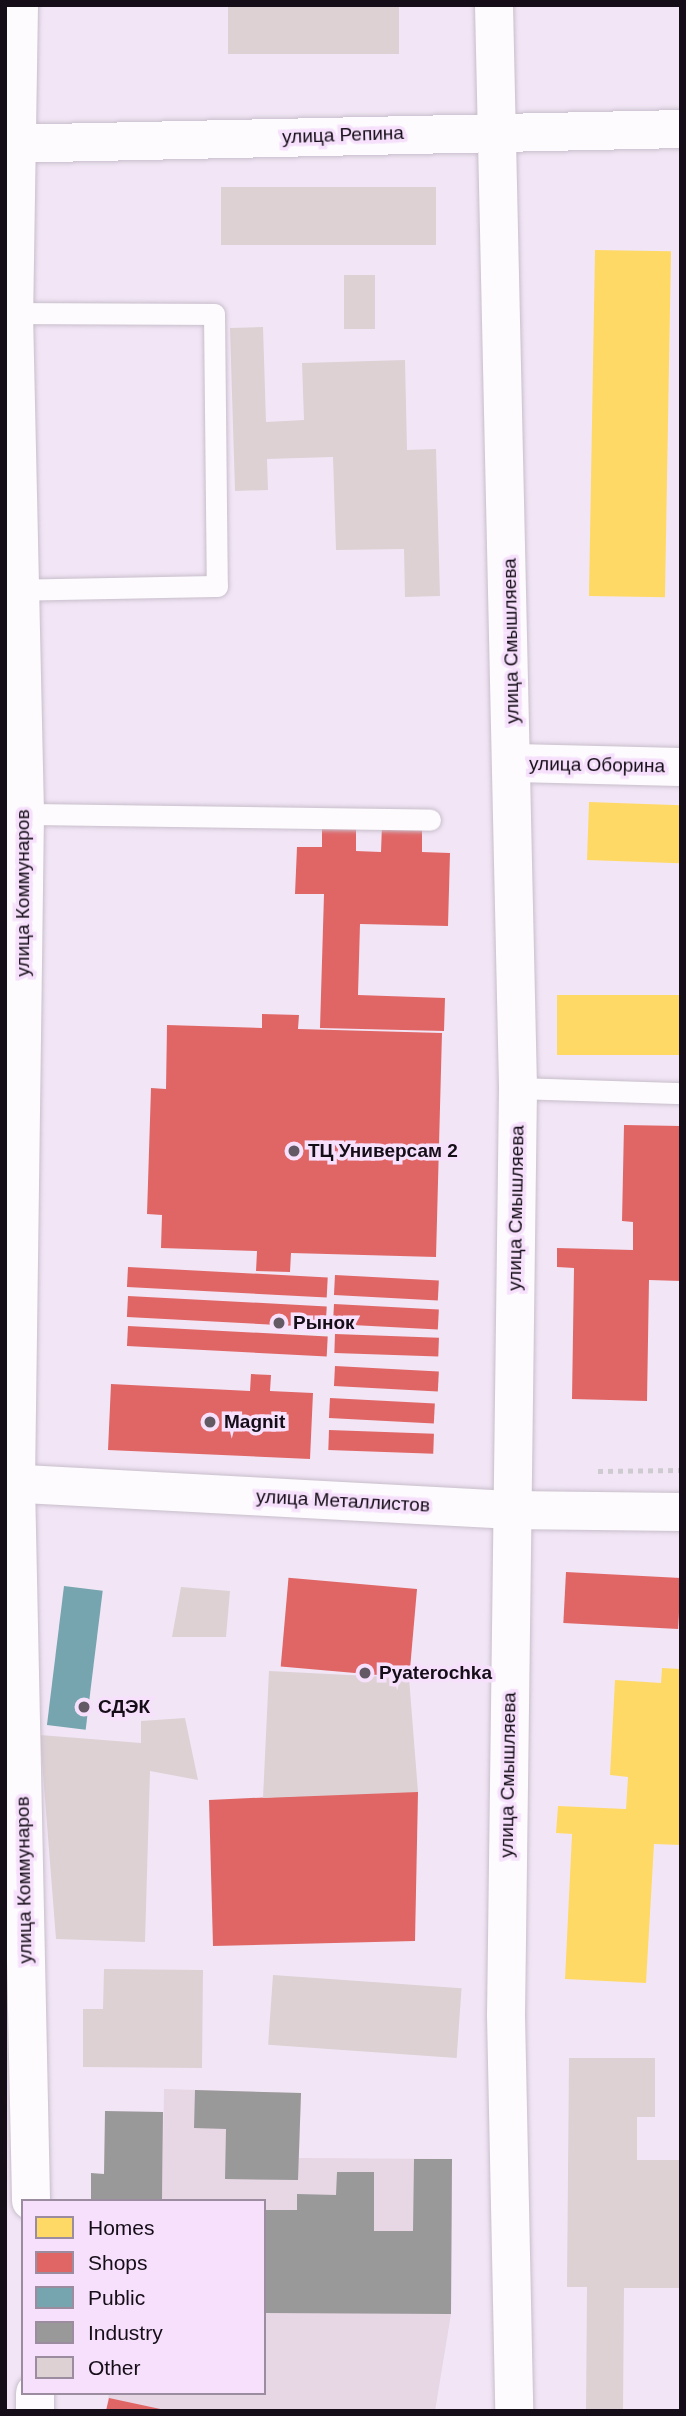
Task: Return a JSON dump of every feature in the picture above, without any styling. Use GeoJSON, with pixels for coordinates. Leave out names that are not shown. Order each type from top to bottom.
{"type":"FeatureCollection","features":[{"type":"Feature","properties":{"kind":"street","name":"улица Коммунаров"},"geometry":{"type":"LineString","coordinates":[[19,5],[10,144],[14,313],[11,590],[25,814],[11,1483],[31,2199]]}},
{"type":"Feature","properties":{"kind":"street","name":"улица Смышляева"},"geometry":{"type":"LineString","coordinates":[[494,5],[514,763],[518,1088],[510,1510],[506,2015],[514,2411]]}},
{"type":"Feature","properties":{"kind":"street","name":"улица Репина"},"geometry":{"type":"LineString","coordinates":[[10,144],[681,128]]}},
{"type":"Feature","properties":{"kind":"street","name":"улица Оборина"},"geometry":{"type":"LineString","coordinates":[[514,763],[681,767]]}},
{"type":"Feature","properties":{"kind":"street","name":"улица Металлистов"},"geometry":{"type":"LineString","coordinates":[[11,1483],[510,1510],[681,1512]]}},
{"type":"Feature","properties":{"kind":"lane"},"geometry":{"type":"LineString","coordinates":[[11,590],[217,586],[215,314],[14,313]]}},
{"type":"Feature","properties":{"kind":"lane"},"geometry":{"type":"LineString","coordinates":[[25,814],[430,820]]}},
{"type":"Feature","properties":{"kind":"lane"},"geometry":{"type":"LineString","coordinates":[[518,1088],[681,1093]]}},
{"type":"Feature","properties":{"kind":"shaded area"},"geometry":{"type":"Polygon","coordinates":[[[164,2089],[301,2093],[299,2158],[452,2159],[451,2314],[435,2411],[106,2411],[109,2395],[266,2395],[266,2199],[162,2199],[164,2089]]]}},
{"type":"Feature","properties":{"kind":"building: Homes"},"geometry":{"type":"Polygon","coordinates":[[[595,250],[671,251],[665,597],[589,596],[595,250]]]}},
{"type":"Feature","properties":{"kind":"building: Homes"},"geometry":{"type":"Polygon","coordinates":[[[589,802],[681,805],[679,863],[587,860],[589,802]]]}},
{"type":"Feature","properties":{"kind":"building: Homes"},"geometry":{"type":"Polygon","coordinates":[[[557,995],[681,995],[681,1055],[557,1055],[557,995]]]}},
{"type":"Feature","properties":{"kind":"building: Homes"},"geometry":{"type":"Polygon","coordinates":[[[662,1668],[681,1669],[681,1845],[654,1844],[646,1983],[565,1979],[572,1834],[556,1833],[558,1806],[626,1809],[628,1777],[610,1775],[615,1680],[661,1683],[662,1668]]]}},
{"type":"Feature","properties":{"kind":"building: Shops"},"geometry":{"type":"Polygon","coordinates":[[[322,824],[356,825],[356,851],[381,852],[382,825],[422,826],[422,852],[450,853],[448,926],[360,924],[358,995],[445,998],[444,1031],[320,1028],[324,894],[295,894],[297,847],[322,847],[322,824]]]}},
{"type":"Feature","properties":{"kind":"building: Shops","name":"ТЦ Универсам 2"},"geometry":{"type":"Polygon","coordinates":[[[262,1014],[299,1015],[298,1029],[442,1033],[436,1257],[291,1253],[290,1272],[256,1271],[257,1251],[161,1248],[162,1215],[147,1214],[151,1088],[166,1089],[167,1025],[262,1028],[262,1014]]]}},
{"type":"Feature","properties":{"kind":"building: Shops"},"geometry":{"type":"Polygon","coordinates":[[[624,1125],[681,1126],[681,1281],[649,1280],[647,1401],[572,1399],[574,1268],[557,1267],[557,1248],[633,1250],[633,1222],[622,1221],[624,1125]]]}},
{"type":"Feature","properties":{"kind":"building: Shops"},"geometry":{"type":"Polygon","coordinates":[[[128,1267],[328,1277],[327,1297],[127,1287],[128,1267]]]}},
{"type":"Feature","properties":{"kind":"building: Shops"},"geometry":{"type":"Polygon","coordinates":[[[335,1275],[439,1280],[438,1300],[334,1295],[335,1275]]]}},
{"type":"Feature","properties":{"kind":"building: Shops"},"geometry":{"type":"Polygon","coordinates":[[[128,1296],[327,1306],[326,1327],[127,1317],[128,1296]]]}},
{"type":"Feature","properties":{"kind":"building: Shops"},"geometry":{"type":"Polygon","coordinates":[[[334,1304],[439,1309],[438,1329],[333,1324],[334,1304]]]}},
{"type":"Feature","properties":{"kind":"building: Shops"},"geometry":{"type":"Polygon","coordinates":[[[128,1326],[328,1336],[327,1356],[127,1346],[128,1326]]]}},
{"type":"Feature","properties":{"kind":"building: Shops"},"geometry":{"type":"Polygon","coordinates":[[[335,1334],[439,1338],[438,1357],[334,1353],[335,1334]]]}},
{"type":"Feature","properties":{"kind":"building: Shops"},"geometry":{"type":"Polygon","coordinates":[[[335,1366],[439,1371],[438,1391],[334,1386],[335,1366]]]}},
{"type":"Feature","properties":{"kind":"building: Shops","name":"Magnit"},"geometry":{"type":"Polygon","coordinates":[[[251,1374],[271,1375],[270,1391],[313,1393],[310,1459],[108,1450],[111,1384],[250,1391],[251,1374]]]}},
{"type":"Feature","properties":{"kind":"building: Shops"},"geometry":{"type":"Polygon","coordinates":[[[330,1398],[435,1403],[434,1423],[329,1418],[330,1398]]]}},
{"type":"Feature","properties":{"kind":"building: Shops"},"geometry":{"type":"Polygon","coordinates":[[[329,1430],[434,1434],[433,1454],[328,1450],[329,1430]]]}},
{"type":"Feature","properties":{"kind":"building: Shops"},"geometry":{"type":"Polygon","coordinates":[[[566,1572],[681,1578],[678,1629],[563,1623],[566,1572]]]}},
{"type":"Feature","properties":{"kind":"building: Shops"},"geometry":{"type":"Polygon","coordinates":[[[288,1578],[417,1589],[409,1678],[281,1666],[288,1578]]]}},
{"type":"Feature","properties":{"kind":"building: Shops"},"geometry":{"type":"Polygon","coordinates":[[[418,1792],[415,1941],[213,1946],[209,1800],[418,1792]]]}},
{"type":"Feature","properties":{"kind":"building: Shops"},"geometry":{"type":"Polygon","coordinates":[[[109,2398],[165,2410],[165,2411],[106,2411],[109,2398]]]}},
{"type":"Feature","properties":{"kind":"building: Public"},"geometry":{"type":"Polygon","coordinates":[[[64,1586],[103,1591],[86,1730],[47,1725],[64,1586]]]}},
{"type":"Feature","properties":{"kind":"building: Industry"},"geometry":{"type":"Polygon","coordinates":[[[195,2090],[301,2093],[298,2180],[225,2179],[226,2129],[194,2128],[195,2090]]]}},
{"type":"Feature","properties":{"kind":"building: Industry"},"geometry":{"type":"Polygon","coordinates":[[[105,2111],[163,2112],[162,2199],[91,2199],[91,2173],[104,2174],[105,2111]]]}},
{"type":"Feature","properties":{"kind":"building: Industry"},"geometry":{"type":"Polygon","coordinates":[[[414,2159],[452,2159],[451,2314],[266,2313],[266,2210],[297,2210],[297,2194],[336,2195],[337,2172],[374,2172],[374,2231],[413,2231],[414,2159]]]}},
{"type":"Feature","properties":{"kind":"building: Other"},"geometry":{"type":"Polygon","coordinates":[[[228,5],[399,5],[399,54],[228,54],[228,5]]]}},
{"type":"Feature","properties":{"kind":"building: Other"},"geometry":{"type":"Polygon","coordinates":[[[221,187],[436,187],[436,245],[221,245],[221,187]]]}},
{"type":"Feature","properties":{"kind":"building: Other"},"geometry":{"type":"Polygon","coordinates":[[[344,275],[375,275],[375,329],[344,329],[344,275]]]}},
{"type":"Feature","properties":{"kind":"building: Other"},"geometry":{"type":"Polygon","coordinates":[[[263,327],[266,422],[304,420],[302,363],[405,360],[407,450],[436,449],[440,596],[405,597],[404,549],[336,550],[333,457],[267,459],[268,490],[235,491],[230,328],[263,327]]]}},
{"type":"Feature","properties":{"kind":"building: Other"},"geometry":{"type":"Polygon","coordinates":[[[181,1587],[230,1591],[226,1637],[172,1637],[181,1587]]]}},
{"type":"Feature","properties":{"kind":"building: Other"},"geometry":{"type":"Polygon","coordinates":[[[269,1671],[409,1678],[418,1792],[263,1798],[269,1671]]]}},
{"type":"Feature","properties":{"kind":"building: Other"},"geometry":{"type":"Polygon","coordinates":[[[185,1718],[198,1780],[150,1771],[145,1942],[56,1939],[40,1735],[141,1743],[141,1721],[185,1718]]]}},
{"type":"Feature","properties":{"kind":"building: Other"},"geometry":{"type":"Polygon","coordinates":[[[104,1969],[203,1970],[202,2068],[83,2067],[83,2009],[103,2009],[104,1969]]]}},
{"type":"Feature","properties":{"kind":"building: Other"},"geometry":{"type":"Polygon","coordinates":[[[273,1975],[462,1988],[457,2058],[268,2045],[273,1975]]]}},
{"type":"Feature","properties":{"kind":"building: Other"},"geometry":{"type":"Polygon","coordinates":[[[569,2058],[655,2058],[655,2117],[637,2117],[637,2160],[681,2160],[681,2288],[624,2288],[623,2411],[586,2411],[587,2287],[567,2287],[569,2058]]]}},
{"type":"Feature","properties":{"kind":"place","name":"ТЦ Универсам 2"},"geometry":{"type":"Point","coordinates":[294,1151]}},
{"type":"Feature","properties":{"kind":"place","name":"Рынок"},"geometry":{"type":"Point","coordinates":[279,1323]}},
{"type":"Feature","properties":{"kind":"place","name":"Magnit"},"geometry":{"type":"Point","coordinates":[210,1422]}},
{"type":"Feature","properties":{"kind":"place","name":"Pyaterochka"},"geometry":{"type":"Point","coordinates":[365,1673]}},
{"type":"Feature","properties":{"kind":"place","name":"СДЭК"},"geometry":{"type":"Point","coordinates":[84,1707]}}]}
